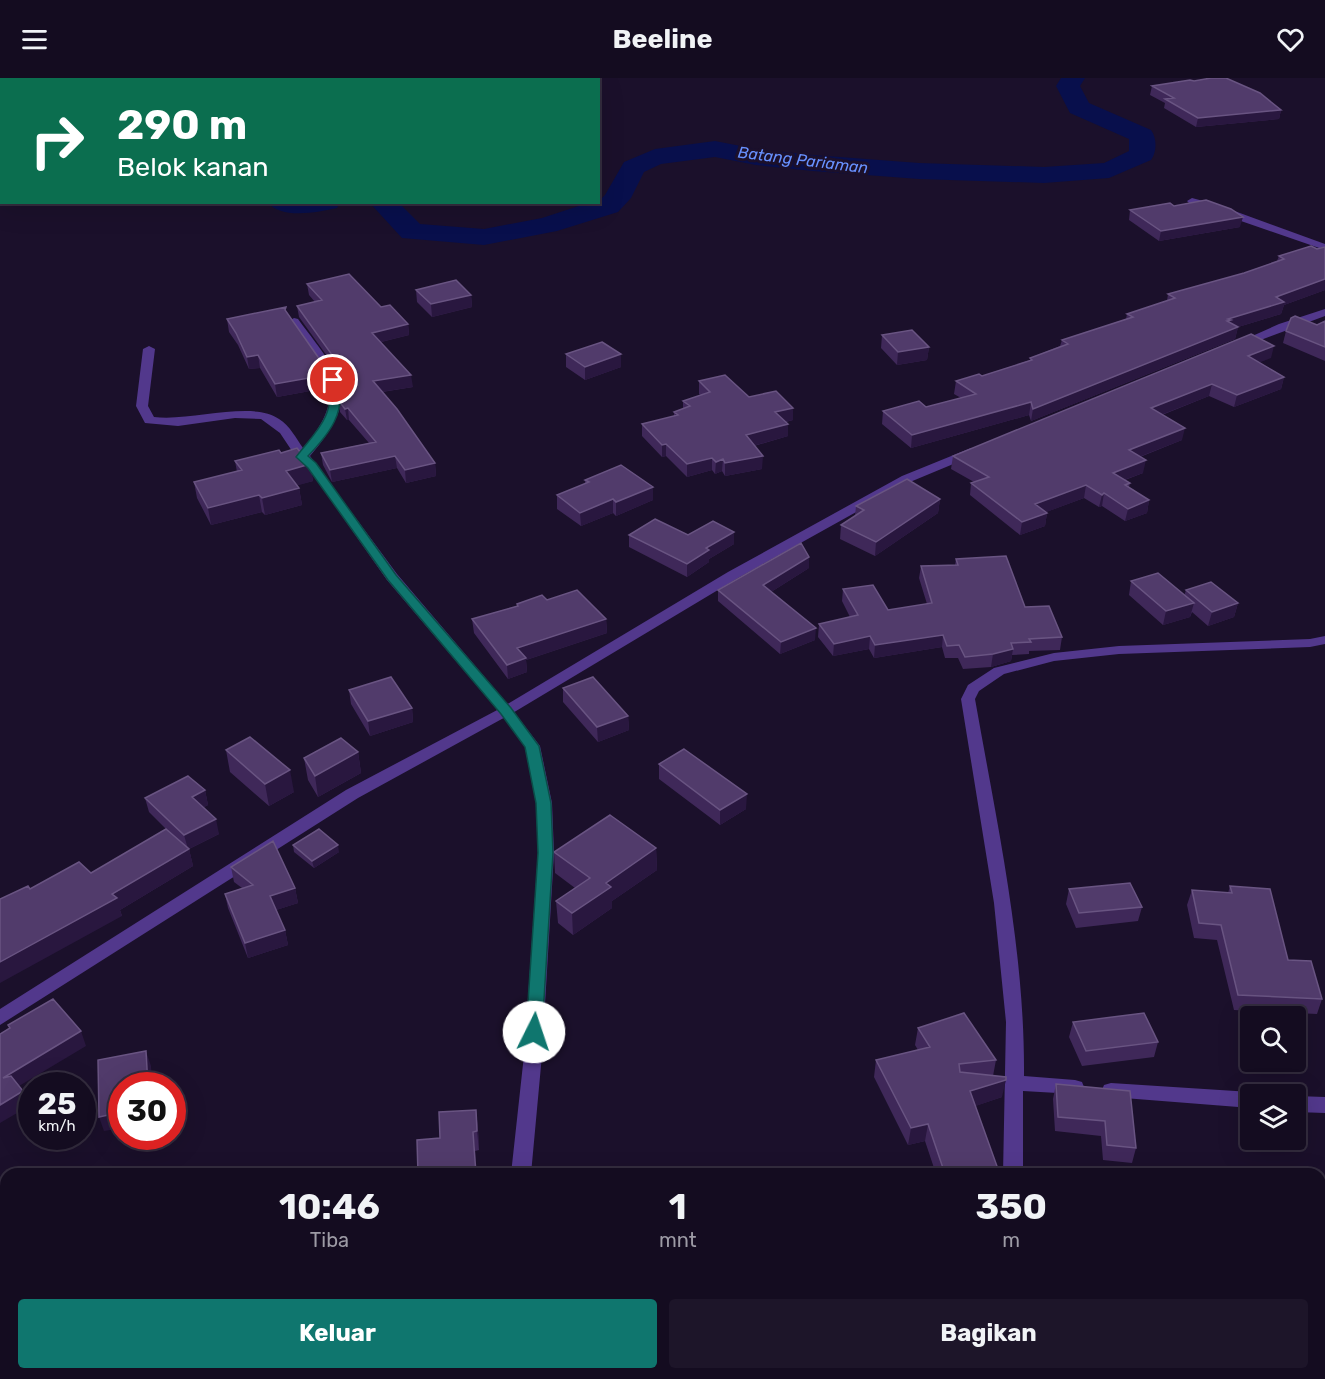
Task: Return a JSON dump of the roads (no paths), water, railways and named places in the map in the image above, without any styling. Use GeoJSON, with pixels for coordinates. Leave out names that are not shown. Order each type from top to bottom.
{"type":"FeatureCollection","features":[{"type":"Feature","properties":{"kind":"street"},"geometry":{"type":"LineString","coordinates":[[1192,201],[1215,207],[1325,248]]}},
{"type":"Feature","properties":{"kind":"street"},"geometry":{"type":"LineString","coordinates":[[1222,352],[1282,326],[1325,312]]}},
{"type":"Feature","properties":{"kind":"street"},"geometry":{"type":"LineString","coordinates":[[294,321],[333,380],[337,396],[333,411],[321,436],[302,457]]}},
{"type":"Feature","properties":{"kind":"street"},"geometry":{"type":"LineString","coordinates":[[149,349],[142,406],[149,420],[194,422],[254,414],[275,421],[291,438],[302,457],[312,466],[392,577],[506,711],[532,746],[544,803],[546,853],[533,1055],[522,1168]]}},
{"type":"Feature","properties":{"kind":"street"},"geometry":{"type":"LineString","coordinates":[[0,1018],[352,795],[506,711],[733,575],[906,479],[984,447]]}},
{"type":"Feature","properties":{"kind":"street"},"geometry":{"type":"LineString","coordinates":[[1012,1168],[1015,1022],[1002,903],[968,699],[973,688],[999,671],[1080,653],[1310,643],[1325,640]]}},
{"type":"Feature","properties":{"kind":"street"},"geometry":{"type":"LineString","coordinates":[[1015,1083],[1240,1099]]}},
{"type":"Feature","properties":{"kind":"street"},"geometry":{"type":"LineString","coordinates":[[1306,1104],[1325,1105]]}},
{"type":"Feature","properties":{"kind":"waterway","name":"Batang Pariaman"},"geometry":{"type":"LineString","coordinates":[[384,204],[412,232],[484,237],[547,225],[608,206],[618,198],[633,167],[655,157],[715,149],[756,157],[813,163],[919,171],[1044,175],[1109,170],[1142,155],[1142,135],[1079,108],[1068,86],[1073,78]]}},
{"type":"Feature","properties":{"kind":"waterway","name":"Batang Pariaman"},"geometry":{"type":"LineString","coordinates":[[287,204],[302,204]]}}]}
